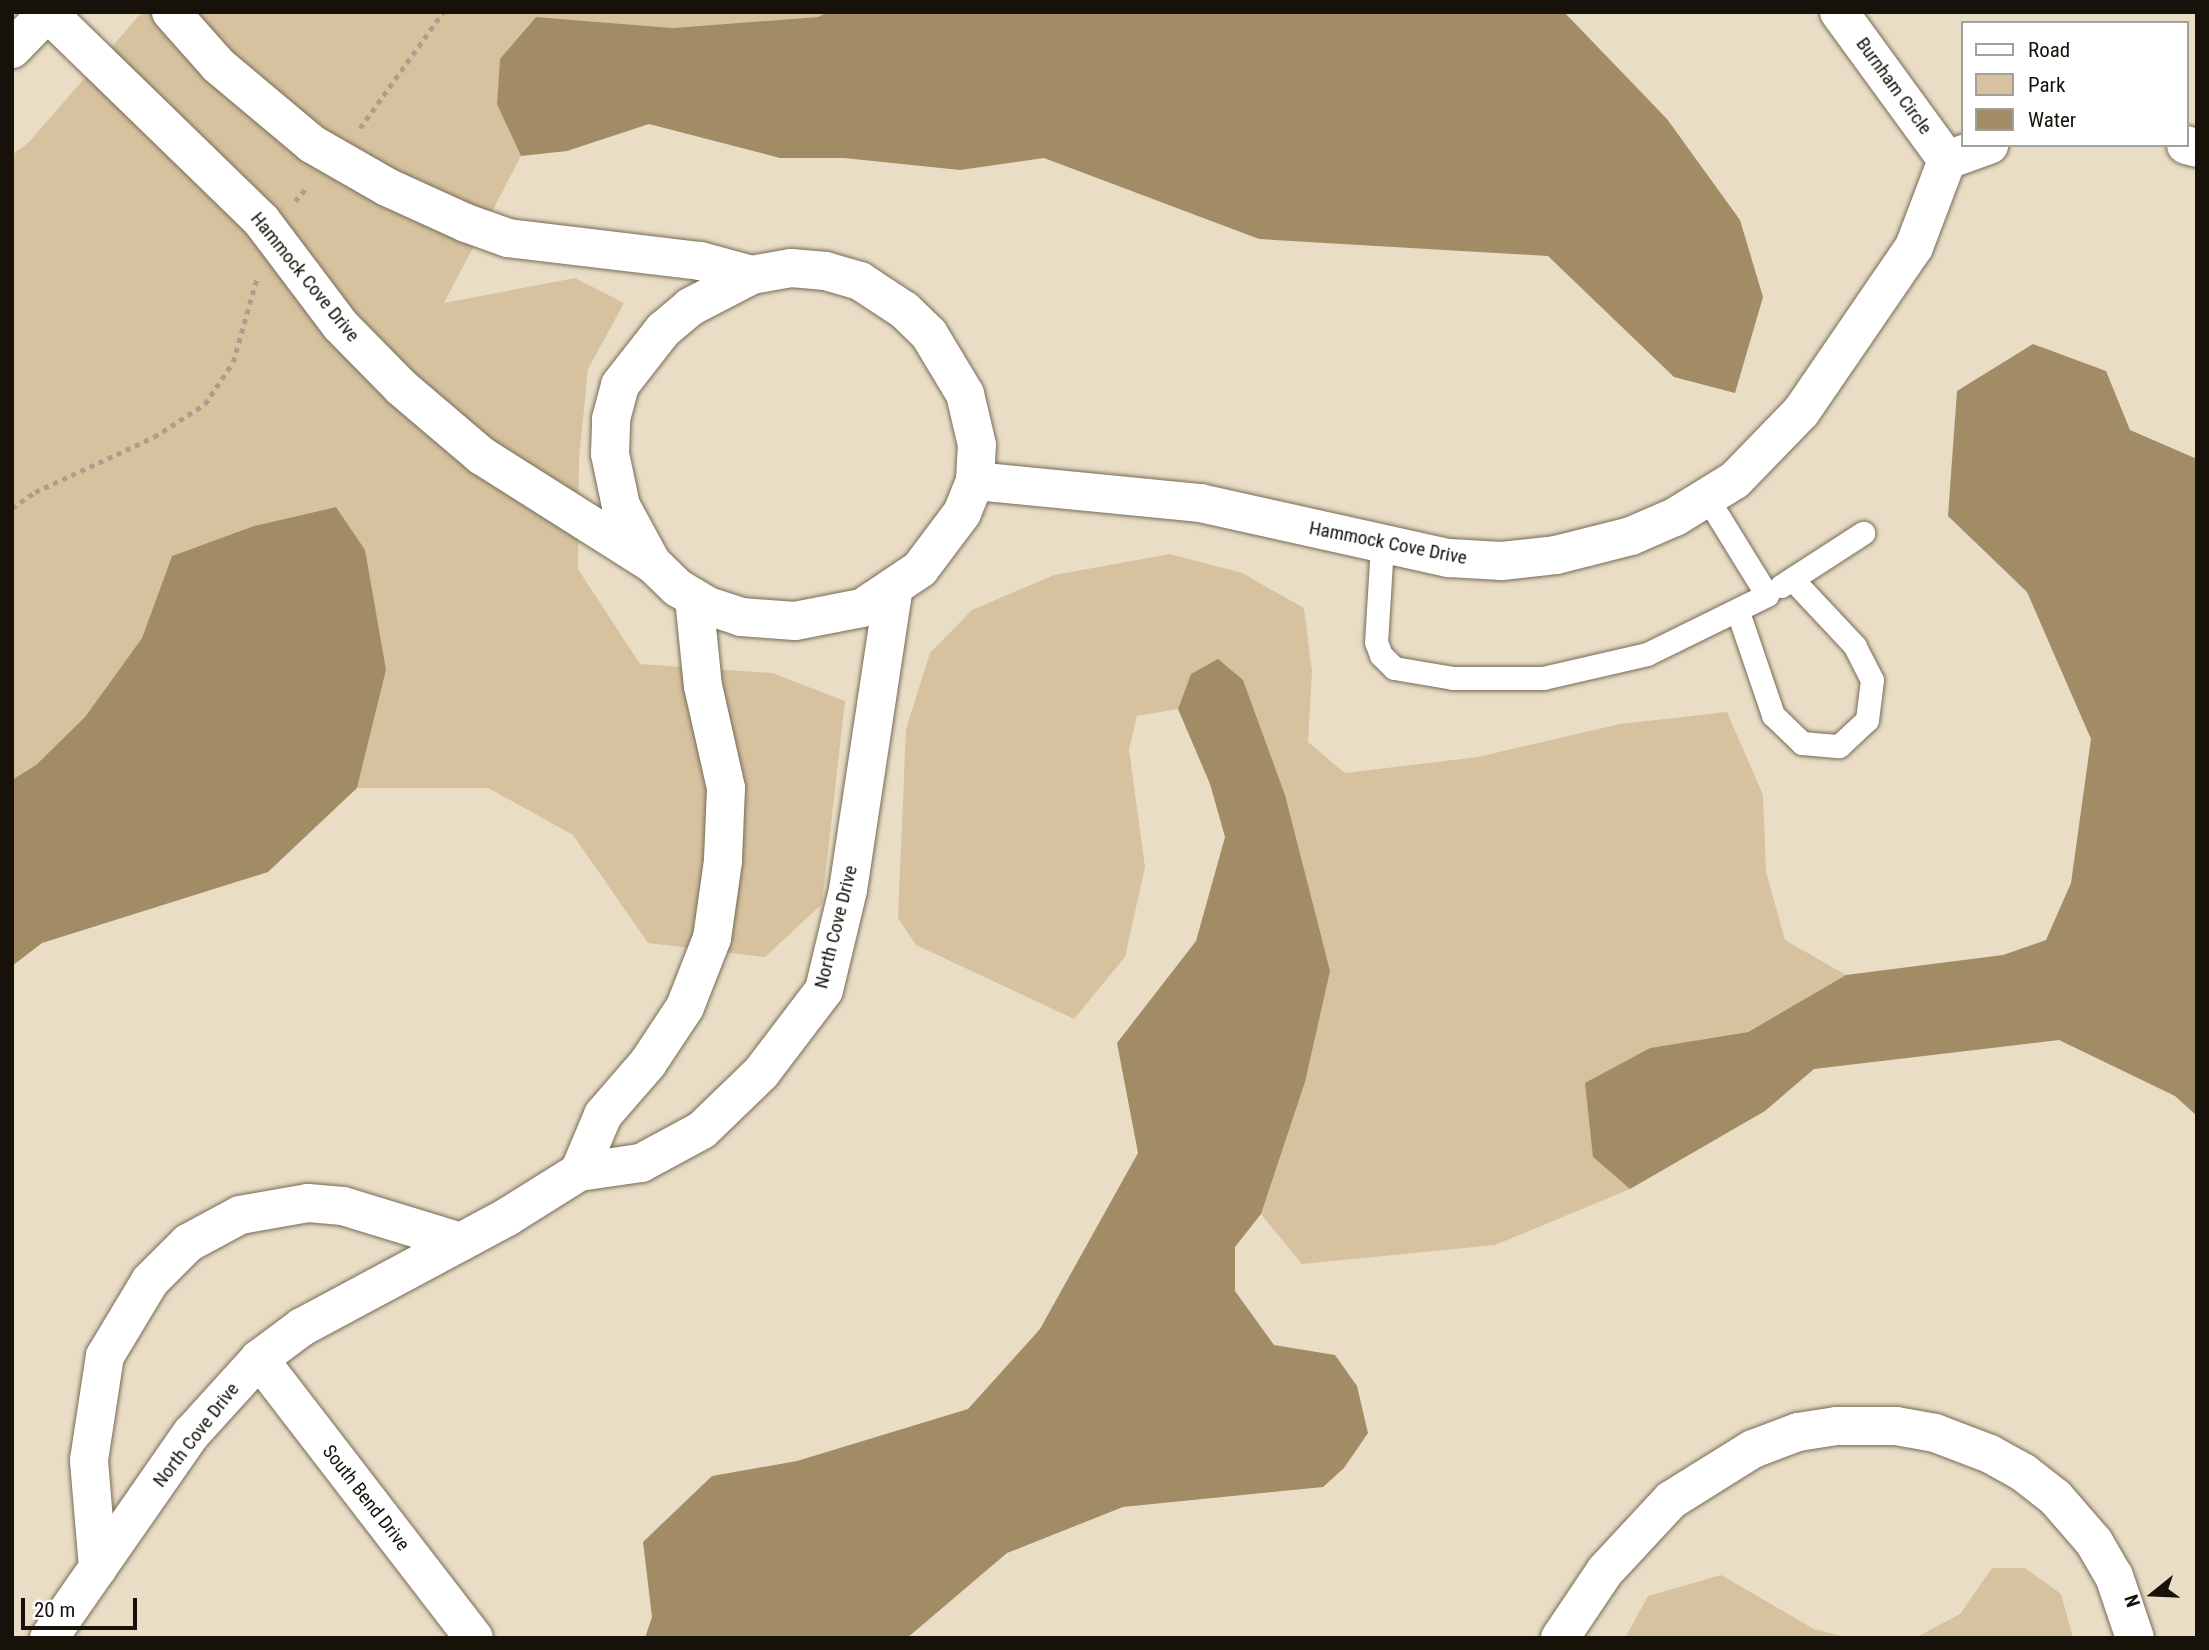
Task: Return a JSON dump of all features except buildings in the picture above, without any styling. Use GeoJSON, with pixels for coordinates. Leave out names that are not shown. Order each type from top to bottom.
{"type":"FeatureCollection","features":[{"type":"Feature","properties":{"kind":"street","name":"Hammock Cove Drive"},"geometry":{"type":"LineString","coordinates":[[47,12],[147,106],[274,236],[340,326],[402,388],[501,469],[653,564],[694,598],[741,617],[794,621],[851,611],[893,591],[920,569],[943,542],[962,513],[975,481],[975,428],[965,394],[950,363],[904,310],[860,281],[827,271],[791,268],[752,275],[690,307],[663,330],[620,385],[611,419],[610,454],[621,506],[653,564]]}},
{"type":"Feature","properties":{"kind":"street"},"geometry":{"type":"LineString","coordinates":[[12,49],[47,12]]}},
{"type":"Feature","properties":{"kind":"street","name":"Hammock Cove Drive"},"geometry":{"type":"LineString","coordinates":[[171,12],[270,112],[334,156],[387,187],[508,238],[699,261],[752,275]]}},
{"type":"Feature","properties":{"kind":"street","name":"Burnham Circle"},"geometry":{"type":"LineString","coordinates":[[1839,12],[1947,160]]}},
{"type":"Feature","properties":{"kind":"street"},"geometry":{"type":"LineString","coordinates":[[1947,160],[1983,147]]}},
{"type":"Feature","properties":{"kind":"street","name":"Hammock Cove Drive"},"geometry":{"type":"LineString","coordinates":[[975,481],[1200,503],[1448,558],[1502,561],[1556,555],[1631,536],[1707,498],[1762,456],[1801,412],[1914,247],[1947,160]]}},
{"type":"Feature","properties":{"kind":"street","name":"North Cove Drive"},"geometry":{"type":"LineString","coordinates":[[49,1638],[191,1434],[259,1359],[302,1327],[461,1242],[579,1172],[641,1163],[702,1130],[761,1073],[824,990],[848,890],[893,591]]}},
{"type":"Feature","properties":{"kind":"street"},"geometry":{"type":"LineString","coordinates":[[579,1172],[603,1115],[648,1063],[685,1007],[712,938],[723,861],[726,788],[703,686],[694,598]]}},
{"type":"Feature","properties":{"kind":"street"},"geometry":{"type":"LineString","coordinates":[[99,1568],[89,1460],[105,1356],[150,1281],[188,1243],[240,1215],[308,1203],[343,1206],[461,1242]]}},
{"type":"Feature","properties":{"kind":"street","name":"South Bend Drive"},"geometry":{"type":"LineString","coordinates":[[259,1359],[474,1638]]}},
{"type":"Feature","properties":{"kind":"street"},"geometry":{"type":"LineString","coordinates":[[1560,1638],[1612,1561],[1671,1500],[1753,1449],[1798,1432],[1837,1426],[1896,1426],[1935,1433],[1990,1454],[2024,1473],[2055,1497],[2094,1542],[2114,1576],[2135,1638]]}},
{"type":"Feature","properties":{"kind":"lane"},"geometry":{"type":"LineString","coordinates":[[1707,498],[1767,595]]}},
{"type":"Feature","properties":{"kind":"lane"},"geometry":{"type":"LineString","coordinates":[[1382,545],[1376,642],[1381,655],[1394,668],[1453,678],[1543,678],[1647,654],[1738,612],[1863,533]]}},
{"type":"Feature","properties":{"kind":"lane"},"geometry":{"type":"LineString","coordinates":[[1738,612],[1773,715],[1802,743],[1839,746],[1867,720],[1872,680],[1855,646],[1792,579]]}},
{"type":"Feature","properties":{"kind":"path"},"geometry":{"type":"LineString","coordinates":[[12,508],[35,492],[154,437],[205,404],[233,362],[250,297],[274,236],[297,198],[404,72],[443,12]]}},
{"type":"Feature","properties":{"kind":"green space"},"geometry":{"type":"Polygon","coordinates":[[[142,12],[828,12],[818,17],[673,28],[536,17],[500,60],[498,104],[521,156],[444,303],[575,278],[624,303],[588,369],[579,459],[578,569],[640,664],[772,673],[845,701],[822,904],[765,957],[648,943],[573,835],[488,788],[357,788],[386,670],[335,507],[254,526],[172,556],[142,638],[85,717],[36,765],[12,780],[12,155],[29,142],[142,12]]]}},
{"type":"Feature","properties":{"kind":"green space"},"geometry":{"type":"Polygon","coordinates":[[[1170,554],[1242,573],[1304,608],[1312,672],[1308,742],[1345,773],[1478,757],[1620,724],[1727,712],[1763,795],[1766,872],[1785,940],[1846,975],[1747,1032],[1650,1048],[1593,1157],[1630,1189],[1495,1245],[1302,1264],[1261,1214],[1305,1082],[1191,674],[1178,709],[1137,716],[1129,749],[1145,867],[1125,957],[1074,1019],[916,945],[898,918],[906,729],[930,653],[972,610],[1054,575],[1170,554]]]}},
{"type":"Feature","properties":{"kind":"green space"},"geometry":{"type":"Polygon","coordinates":[[[1992,1568],[2025,1568],[2061,1594],[2073,1638],[1915,1638],[1960,1614],[1992,1568]]]}},
{"type":"Feature","properties":{"kind":"green space"},"geometry":{"type":"Polygon","coordinates":[[[1721,1575],[1814,1629],[1850,1638],[1625,1638],[1648,1596],[1721,1575]]]}},
{"type":"Feature","properties":{"kind":"water"},"geometry":{"type":"Polygon","coordinates":[[[828,12],[1564,12],[1667,119],[1740,220],[1763,297],[1735,393],[1674,377],[1548,256],[1259,239],[1044,158],[960,170],[844,158],[780,158],[649,124],[567,151],[521,156],[497,104],[500,59],[536,17],[673,28],[818,17],[828,12]]]}},
{"type":"Feature","properties":{"kind":"water"},"geometry":{"type":"Polygon","coordinates":[[[2033,344],[2106,371],[2130,430],[2197,459],[2197,1116],[2175,1096],[2059,1040],[1814,1069],[1765,1111],[1630,1189],[1593,1157],[1585,1083],[1650,1048],[1748,1032],[1846,975],[2003,955],[2046,940],[2071,883],[2091,739],[2027,592],[1948,516],[1957,391],[2033,344]]]}},
{"type":"Feature","properties":{"kind":"water"},"geometry":{"type":"Polygon","coordinates":[[[336,507],[365,550],[386,670],[357,788],[268,872],[42,943],[12,966],[12,780],[36,765],[85,717],[142,638],[172,556],[254,526],[336,507]]]}},
{"type":"Feature","properties":{"kind":"water"},"geometry":{"type":"Polygon","coordinates":[[[1218,659],[1243,680],[1285,795],[1330,971],[1305,1082],[1261,1214],[1235,1247],[1235,1291],[1274,1345],[1335,1355],[1357,1386],[1368,1433],[1344,1468],[1323,1487],[1123,1507],[1007,1553],[907,1638],[645,1638],[652,1617],[643,1542],[712,1476],[797,1461],[968,1409],[1040,1329],[1138,1153],[1117,1043],[1196,941],[1225,837],[1210,784],[1178,709],[1191,674],[1218,659]]]}}]}
